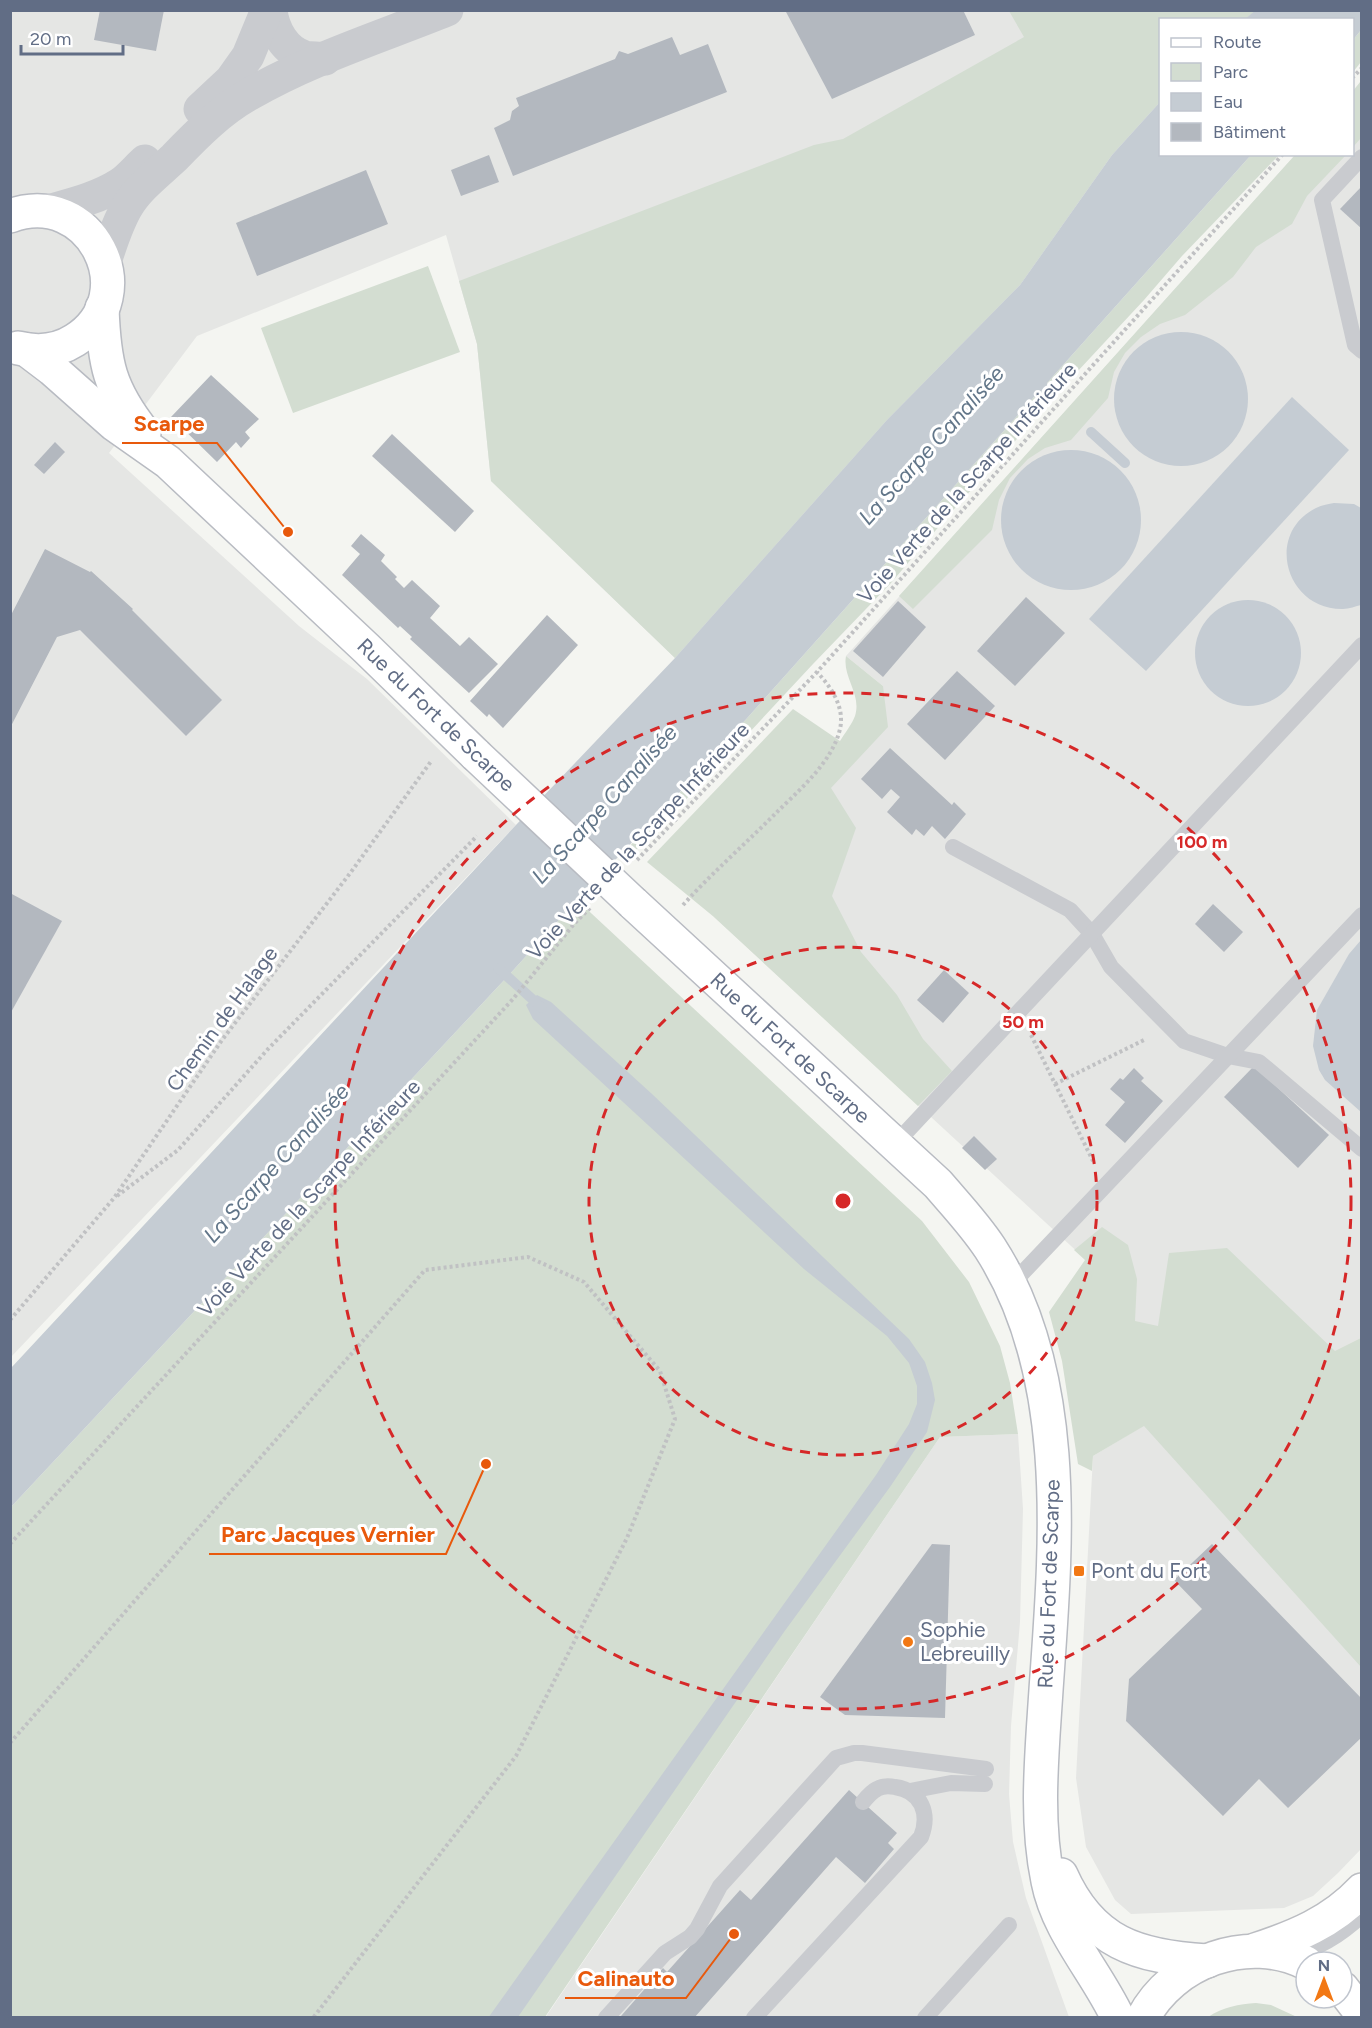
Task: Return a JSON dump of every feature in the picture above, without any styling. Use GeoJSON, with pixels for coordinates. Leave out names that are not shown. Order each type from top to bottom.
{"type":"FeatureCollection","features":[{"type":"Feature","properties":{"kind":"main road"},"geometry":{"type":"LineString","coordinates":[[10,190],[32,212],[59,214],[80,224],[96,241],[105,262],[107,285],[102,308],[90,328],[72,342],[50,350],[19,348]]}},
{"type":"Feature","properties":{"kind":"main road","name":"Rue du Fort de Scarpe"},"geometry":{"type":"LineString","coordinates":[[102,308],[106,359],[118,396],[136,423],[168,462],[633,903],[938,1184],[974,1225],[990,1249],[1010,1286],[1024,1321],[1042,1385],[1054,1475],[1056,1516],[1054,1575],[1042,1756],[1044,1853],[1048,1881],[1064,1926],[1118,2018]]}},
{"type":"Feature","properties":{"kind":"main road","name":"Rue du Fort de Scarpe"},"geometry":{"type":"LineString","coordinates":[[19,348],[52,369],[114,424],[168,462]]}},
{"type":"Feature","properties":{"kind":"main road","name":"Rue du Fort de Scarpe"},"geometry":{"type":"LineString","coordinates":[[1042,1808],[1048,1840],[1068,1892],[1083,1913],[1099,1929],[1115,1941],[1137,1951],[1158,1956],[1207,1961]]}},
{"type":"Feature","properties":{"kind":"main road"},"geometry":{"type":"LineString","coordinates":[[1143,2018],[1156,1998],[1185,1972],[1207,1961],[1280,1942],[1314,1927],[1345,1906],[1362,1890]]}},
{"type":"Feature","properties":{"kind":"main road"},"geometry":{"type":"LineString","coordinates":[[1248,1952],[1294,1960]]}},
{"type":"Feature","properties":{"kind":"street"},"geometry":{"type":"LineString","coordinates":[[269,10],[274,28],[291,50],[304,57],[325,59]]}},
{"type":"Feature","properties":{"kind":"street"},"geometry":{"type":"LineString","coordinates":[[32,212],[91,198],[122,183],[231,80],[248,56],[269,10]]}},
{"type":"Feature","properties":{"kind":"street"},"geometry":{"type":"LineString","coordinates":[[105,262],[128,205],[208,124],[250,93],[325,59],[447,10]]}},
{"type":"Feature","properties":{"kind":"lane"},"geometry":{"type":"LineString","coordinates":[[1362,157],[1322,200],[1355,345],[1362,351]]}},
{"type":"Feature","properties":{"kind":"lane"},"geometry":{"type":"LineString","coordinates":[[895,1144],[1362,645]]}},
{"type":"Feature","properties":{"kind":"lane"},"geometry":{"type":"LineString","coordinates":[[953,847],[1070,910],[1092,933],[1111,967],[1184,1041],[1228,1056],[1259,1062],[1362,1149]]}},
{"type":"Feature","properties":{"kind":"lane"},"geometry":{"type":"LineString","coordinates":[[1010,1286],[1362,915]]}},
{"type":"Feature","properties":{"kind":"lane"},"geometry":{"type":"LineString","coordinates":[[606,2018],[665,1953],[690,1937],[697,1929],[720,1886],[836,1758],[862,1753],[985,1777],[910,1791]]}},
{"type":"Feature","properties":{"kind":"lane"},"geometry":{"type":"LineString","coordinates":[[754,2018],[916,1844],[924,1830],[924,1810],[917,1797],[910,1791],[892,1786],[883,1787],[863,1802]]}},
{"type":"Feature","properties":{"kind":"lane"},"geometry":{"type":"LineString","coordinates":[[1307,1950],[1339,1934],[1362,1915]]}},
{"type":"Feature","properties":{"kind":"lane"},"geometry":{"type":"LineString","coordinates":[[925,2018],[1009,1925]]}},
{"type":"Feature","properties":{"kind":"path","name":"Voie Verte de la Scarpe Inférieure"},"geometry":{"type":"LineString","coordinates":[[630,866],[817,672],[1281,156]]}},
{"type":"Feature","properties":{"kind":"path"},"geometry":{"type":"LineString","coordinates":[[662,930],[687,901],[816,774],[840,728],[839,708],[831,688],[817,672]]}},
{"type":"Feature","properties":{"kind":"path","name":"Chemin de Halage"},"geometry":{"type":"LineString","coordinates":[[10,1320],[114,1198],[222,1040],[351,872],[452,732]]}},
{"type":"Feature","properties":{"kind":"path"},"geometry":{"type":"LineString","coordinates":[[114,1198],[177,1150],[268,1049],[477,836]]}},
{"type":"Feature","properties":{"kind":"path","name":"Voie Verte de la Scarpe Inférieure"},"geometry":{"type":"LineString","coordinates":[[10,1544],[513,999],[574,924],[590,908]]}},
{"type":"Feature","properties":{"kind":"path"},"geometry":{"type":"LineString","coordinates":[[1014,1017],[1031,1035],[1105,1186]]}},
{"type":"Feature","properties":{"kind":"path"},"geometry":{"type":"LineString","coordinates":[[1055,1084],[1171,1027]]}},
{"type":"Feature","properties":{"kind":"path"},"geometry":{"type":"LineString","coordinates":[[10,1743],[425,1270],[528,1257],[584,1282],[660,1371],[675,1419],[627,1538],[516,1756],[313,2018]]}},
{"type":"Feature","properties":{"kind":"shaded area"},"geometry":{"type":"Polygon","coordinates":[[[11,11],[1256,11],[1246,18],[1159,18],[1159,103],[1112,155],[1020,285],[675,658],[491,481],[477,344],[446,235],[197,336],[109,453],[299,626],[367,679],[516,825],[11,1357],[11,11]]]}},
{"type":"Feature","properties":{"kind":"shaded area"},"geometry":{"type":"Polygon","coordinates":[[[1361,81],[1362,1848],[1313,1896],[1284,1908],[1131,1914],[1115,1900],[1086,1847],[1076,1778],[1093,1456],[1143,1426],[1096,1269],[714,917],[883,686],[846,656],[1294,156],[1354,156],[1354,90],[1361,81]]]}},
{"type":"Feature","properties":{"kind":"shaded area"},"geometry":{"type":"Polygon","coordinates":[[[1018,1434],[1023,1509],[1020,1622],[1011,1726],[1009,1794],[1013,1842],[1026,1898],[1069,2017],[545,2018],[940,1437],[1018,1434]]]}},
{"type":"Feature","properties":{"kind":"green space"},"geometry":{"type":"Polygon","coordinates":[[[1009,11],[1256,11],[1246,18],[1159,18],[1159,103],[1112,155],[1020,285],[887,420],[675,658],[491,481],[477,344],[459,281],[814,145],[843,139],[1024,37],[1009,11]]]}},
{"type":"Feature","properties":{"kind":"green space"},"geometry":{"type":"Polygon","coordinates":[[[1361,30],[1361,62],[1354,71],[1354,39],[1361,30]]]}},
{"type":"Feature","properties":{"kind":"green space"},"geometry":{"type":"Polygon","coordinates":[[[1361,81],[1361,138],[1354,146],[1354,90],[1361,81]]]}},
{"type":"Feature","properties":{"kind":"green space"},"geometry":{"type":"Polygon","coordinates":[[[1250,156],[1278,156],[1182,256],[947,517],[891,583],[634,852],[629,847],[1034,397],[1039,399],[1049,387],[1047,383],[1250,156]]]}},
{"type":"Feature","properties":{"kind":"green space"},"geometry":{"type":"Polygon","coordinates":[[[1294,156],[1345,156],[1307,196],[1292,224],[1256,247],[1233,277],[1185,315],[1160,324],[1141,337],[1125,353],[1114,372],[1108,398],[1071,440],[1045,448],[1028,459],[1010,478],[999,500],[992,530],[913,609],[899,596],[1294,156]]]}},
{"type":"Feature","properties":{"kind":"green space"},"geometry":{"type":"Polygon","coordinates":[[[428,266],[460,352],[293,413],[261,328],[428,266]]]}},
{"type":"Feature","properties":{"kind":"green space"},"geometry":{"type":"Polygon","coordinates":[[[846,656],[883,686],[888,727],[831,788],[856,828],[832,896],[861,952],[897,995],[923,1039],[952,1071],[918,1106],[714,917],[647,862],[793,709],[840,741],[854,719],[856,708],[856,700],[847,671],[846,656]]]}},
{"type":"Feature","properties":{"kind":"green space"},"geometry":{"type":"Polygon","coordinates":[[[577,900],[922,1221],[969,1282],[1000,1346],[1010,1383],[1018,1434],[940,1437],[545,2017],[11,2018],[11,1507],[577,900]]]}},
{"type":"Feature","properties":{"kind":"green space"},"geometry":{"type":"Polygon","coordinates":[[[1102,1227],[1128,1245],[1137,1279],[1135,1321],[1158,1326],[1169,1253],[1227,1248],[1335,1351],[1361,1338],[1361,1667],[1144,1426],[1093,1456],[1092,1471],[1078,1464],[1062,1361],[1049,1312],[1085,1260],[1074,1250],[1102,1227]]]}},
{"type":"Feature","properties":{"kind":"green space"},"geometry":{"type":"Polygon","coordinates":[[[1256,2003],[1271,2005],[1297,2017],[1208,2017],[1231,2007],[1256,2003]]]}},
{"type":"Feature","properties":{"kind":"water"},"geometry":{"type":"Polygon","coordinates":[[[1256,10],[1361,11],[1361,30],[1354,39],[1354,18],[1246,18],[1256,10]]]}},
{"type":"Feature","properties":{"kind":"water","name":"La Scarpe Canalisée"},"geometry":{"type":"Polygon","coordinates":[[[1159,103],[1159,156],[1250,156],[1047,383],[1049,387],[1039,399],[1034,397],[698,773],[11,1507],[11,1368],[516,825],[675,658],[887,420],[1020,285],[1112,155],[1159,103]]]}},
{"type":"Feature","properties":{"kind":"water"},"geometry":{"type":"Polygon","coordinates":[[[1181,332],[1207,337],[1229,351],[1243,373],[1248,399],[1243,425],[1229,447],[1207,461],[1181,466],[1155,461],[1133,447],[1119,425],[1114,399],[1119,373],[1133,351],[1155,337],[1181,332]]]}},
{"type":"Feature","properties":{"kind":"water"},"geometry":{"type":"Polygon","coordinates":[[[1292,397],[1349,450],[1146,671],[1089,619],[1292,397]]]}},
{"type":"Feature","properties":{"kind":"water"},"geometry":{"type":"Polygon","coordinates":[[[1071,450],[1098,455],[1120,471],[1136,493],[1141,520],[1136,547],[1120,569],[1098,585],[1071,590],[1044,585],[1022,569],[1006,547],[1001,520],[1006,493],[1022,471],[1044,455],[1071,450]]]}},
{"type":"Feature","properties":{"kind":"water"},"geometry":{"type":"Polygon","coordinates":[[[1334,503],[1354,504],[1361,508],[1361,605],[1345,609],[1323,606],[1307,597],[1296,584],[1289,569],[1287,552],[1290,535],[1300,520],[1316,508],[1334,503]]]}},
{"type":"Feature","properties":{"kind":"water"},"geometry":{"type":"Polygon","coordinates":[[[1248,600],[1268,604],[1285,616],[1297,633],[1301,653],[1297,673],[1285,690],[1268,702],[1248,706],[1228,702],[1211,690],[1199,673],[1195,653],[1199,633],[1211,616],[1228,604],[1248,600]]]}},
{"type":"Feature","properties":{"kind":"water"},"geometry":{"type":"Polygon","coordinates":[[[1361,940],[1361,1112],[1325,1080],[1319,1070],[1313,1046],[1317,1010],[1349,954],[1361,940]]]}},
{"type":"Feature","properties":{"kind":"water"},"geometry":{"type":"Polygon","coordinates":[[[537,995],[551,1002],[652,1094],[909,1339],[925,1362],[935,1400],[927,1432],[890,1487],[784,1632],[518,2017],[488,2018],[876,1475],[909,1424],[917,1404],[917,1386],[909,1363],[887,1336],[804,1269],[533,1019],[526,1005],[537,995]]]}},
{"type":"Feature","properties":{"kind":"building"},"geometry":{"type":"Polygon","coordinates":[[[100,10],[164,10],[156,51],[94,40],[100,10]]]}},
{"type":"Feature","properties":{"kind":"building"},"geometry":{"type":"Polygon","coordinates":[[[785,10],[963,10],[975,35],[832,99],[785,10]]]}},
{"type":"Feature","properties":{"kind":"building"},"geometry":{"type":"Polygon","coordinates":[[[672,37],[680,55],[708,44],[727,92],[513,176],[494,128],[510,120],[512,111],[519,106],[516,98],[615,59],[619,51],[628,54],[672,37]]]}},
{"type":"Feature","properties":{"kind":"building"},"geometry":{"type":"Polygon","coordinates":[[[489,155],[499,182],[461,196],[451,170],[489,155]]]}},
{"type":"Feature","properties":{"kind":"building"},"geometry":{"type":"Polygon","coordinates":[[[366,170],[388,224],[257,276],[236,223],[366,170]]]}},
{"type":"Feature","properties":{"kind":"building"},"geometry":{"type":"Polygon","coordinates":[[[1362,186],[1362,229],[1340,209],[1362,186]]]}},
{"type":"Feature","properties":{"kind":"building"},"geometry":{"type":"Polygon","coordinates":[[[211,375],[259,419],[245,432],[250,438],[241,448],[236,442],[217,462],[171,417],[211,375]]]}},
{"type":"Feature","properties":{"kind":"building"},"geometry":{"type":"Polygon","coordinates":[[[392,434],[474,511],[455,532],[372,456],[392,434]]]}},
{"type":"Feature","properties":{"kind":"building"},"geometry":{"type":"Polygon","coordinates":[[[55,442],[65,452],[44,474],[34,465],[55,442]]]}},
{"type":"Feature","properties":{"kind":"building"},"geometry":{"type":"Polygon","coordinates":[[[361,534],[385,555],[381,561],[397,577],[395,579],[404,588],[412,580],[440,606],[430,618],[460,646],[469,637],[498,664],[469,693],[410,639],[412,637],[400,626],[398,628],[342,575],[360,554],[351,546],[361,534]]]}},
{"type":"Feature","properties":{"kind":"building"},"geometry":{"type":"Polygon","coordinates":[[[45,549],[91,571],[133,609],[222,700],[186,736],[80,630],[57,637],[10,728],[10,617],[45,549]]]}},
{"type":"Feature","properties":{"kind":"building"},"geometry":{"type":"Polygon","coordinates":[[[1026,597],[1065,633],[1015,686],[977,651],[1026,597]]]}},
{"type":"Feature","properties":{"kind":"building"},"geometry":{"type":"Polygon","coordinates":[[[898,601],[926,627],[883,677],[853,651],[898,601]]]}},
{"type":"Feature","properties":{"kind":"building"},"geometry":{"type":"Polygon","coordinates":[[[547,615],[578,645],[503,728],[489,714],[487,717],[470,701],[547,615]]]}},
{"type":"Feature","properties":{"kind":"building"},"geometry":{"type":"Polygon","coordinates":[[[957,671],[995,706],[945,760],[907,724],[957,671]]]}},
{"type":"Feature","properties":{"kind":"building"},"geometry":{"type":"Polygon","coordinates":[[[890,748],[952,805],[954,802],[966,814],[945,839],[932,826],[924,836],[916,829],[912,835],[887,812],[900,797],[891,789],[882,799],[861,779],[890,748]]]}},
{"type":"Feature","properties":{"kind":"building"},"geometry":{"type":"Polygon","coordinates":[[[10,893],[62,921],[10,1014],[10,893]]]}},
{"type":"Feature","properties":{"kind":"building"},"geometry":{"type":"Polygon","coordinates":[[[1213,904],[1243,932],[1224,952],[1195,924],[1213,904]]]}},
{"type":"Feature","properties":{"kind":"building"},"geometry":{"type":"Polygon","coordinates":[[[944,970],[969,993],[943,1023],[917,1000],[944,970]]]}},
{"type":"Feature","properties":{"kind":"building"},"geometry":{"type":"Polygon","coordinates":[[[1254,1066],[1329,1135],[1298,1168],[1224,1097],[1254,1066]]]}},
{"type":"Feature","properties":{"kind":"building"},"geometry":{"type":"Polygon","coordinates":[[[1134,1068],[1144,1078],[1141,1081],[1163,1101],[1125,1143],[1105,1125],[1125,1102],[1110,1089],[1134,1068]]]}},
{"type":"Feature","properties":{"kind":"building"},"geometry":{"type":"Polygon","coordinates":[[[974,1136],[997,1159],[985,1170],[962,1148],[974,1136]]]}},
{"type":"Feature","properties":{"kind":"building"},"geometry":{"type":"Polygon","coordinates":[[[932,1544],[950,1545],[945,1718],[845,1715],[820,1697],[932,1544]]]}},
{"type":"Feature","properties":{"kind":"building"},"geometry":{"type":"Polygon","coordinates":[[[1212,1544],[1362,1699],[1362,1737],[1288,1808],[1259,1779],[1223,1816],[1126,1721],[1129,1679],[1202,1609],[1174,1580],[1212,1544]]]}},
{"type":"Feature","properties":{"kind":"building"},"geometry":{"type":"Polygon","coordinates":[[[849,1790],[897,1833],[888,1843],[894,1849],[865,1883],[836,1857],[694,2018],[623,2018],[621,2016],[663,1968],[667,1972],[740,1890],[751,1900],[849,1790]]]}},
{"type":"Feature","properties":{"kind":"waterway"},"geometry":{"type":"LineString","coordinates":[[1091,432],[1125,463]]}},
{"type":"Feature","properties":{"kind":"waterway"},"geometry":{"type":"LineString","coordinates":[[498,968],[542,1008]]}},
{"type":"Feature","properties":{"kind":"place","name":"Scarpe"},"geometry":{"type":"Point","coordinates":[288,532]}},
{"type":"Feature","properties":{"kind":"place","name":"Parc Jacques Vernier"},"geometry":{"type":"Point","coordinates":[486,1464]}},
{"type":"Feature","properties":{"kind":"place","name":"Pont du Fort"},"geometry":{"type":"Point","coordinates":[1079,1571]}},
{"type":"Feature","properties":{"kind":"place","name":"Sophie Lebreuilly"},"geometry":{"type":"Point","coordinates":[908,1642]}},
{"type":"Feature","properties":{"kind":"place","name":"Calinauto"},"geometry":{"type":"Point","coordinates":[734,1934]}}]}
